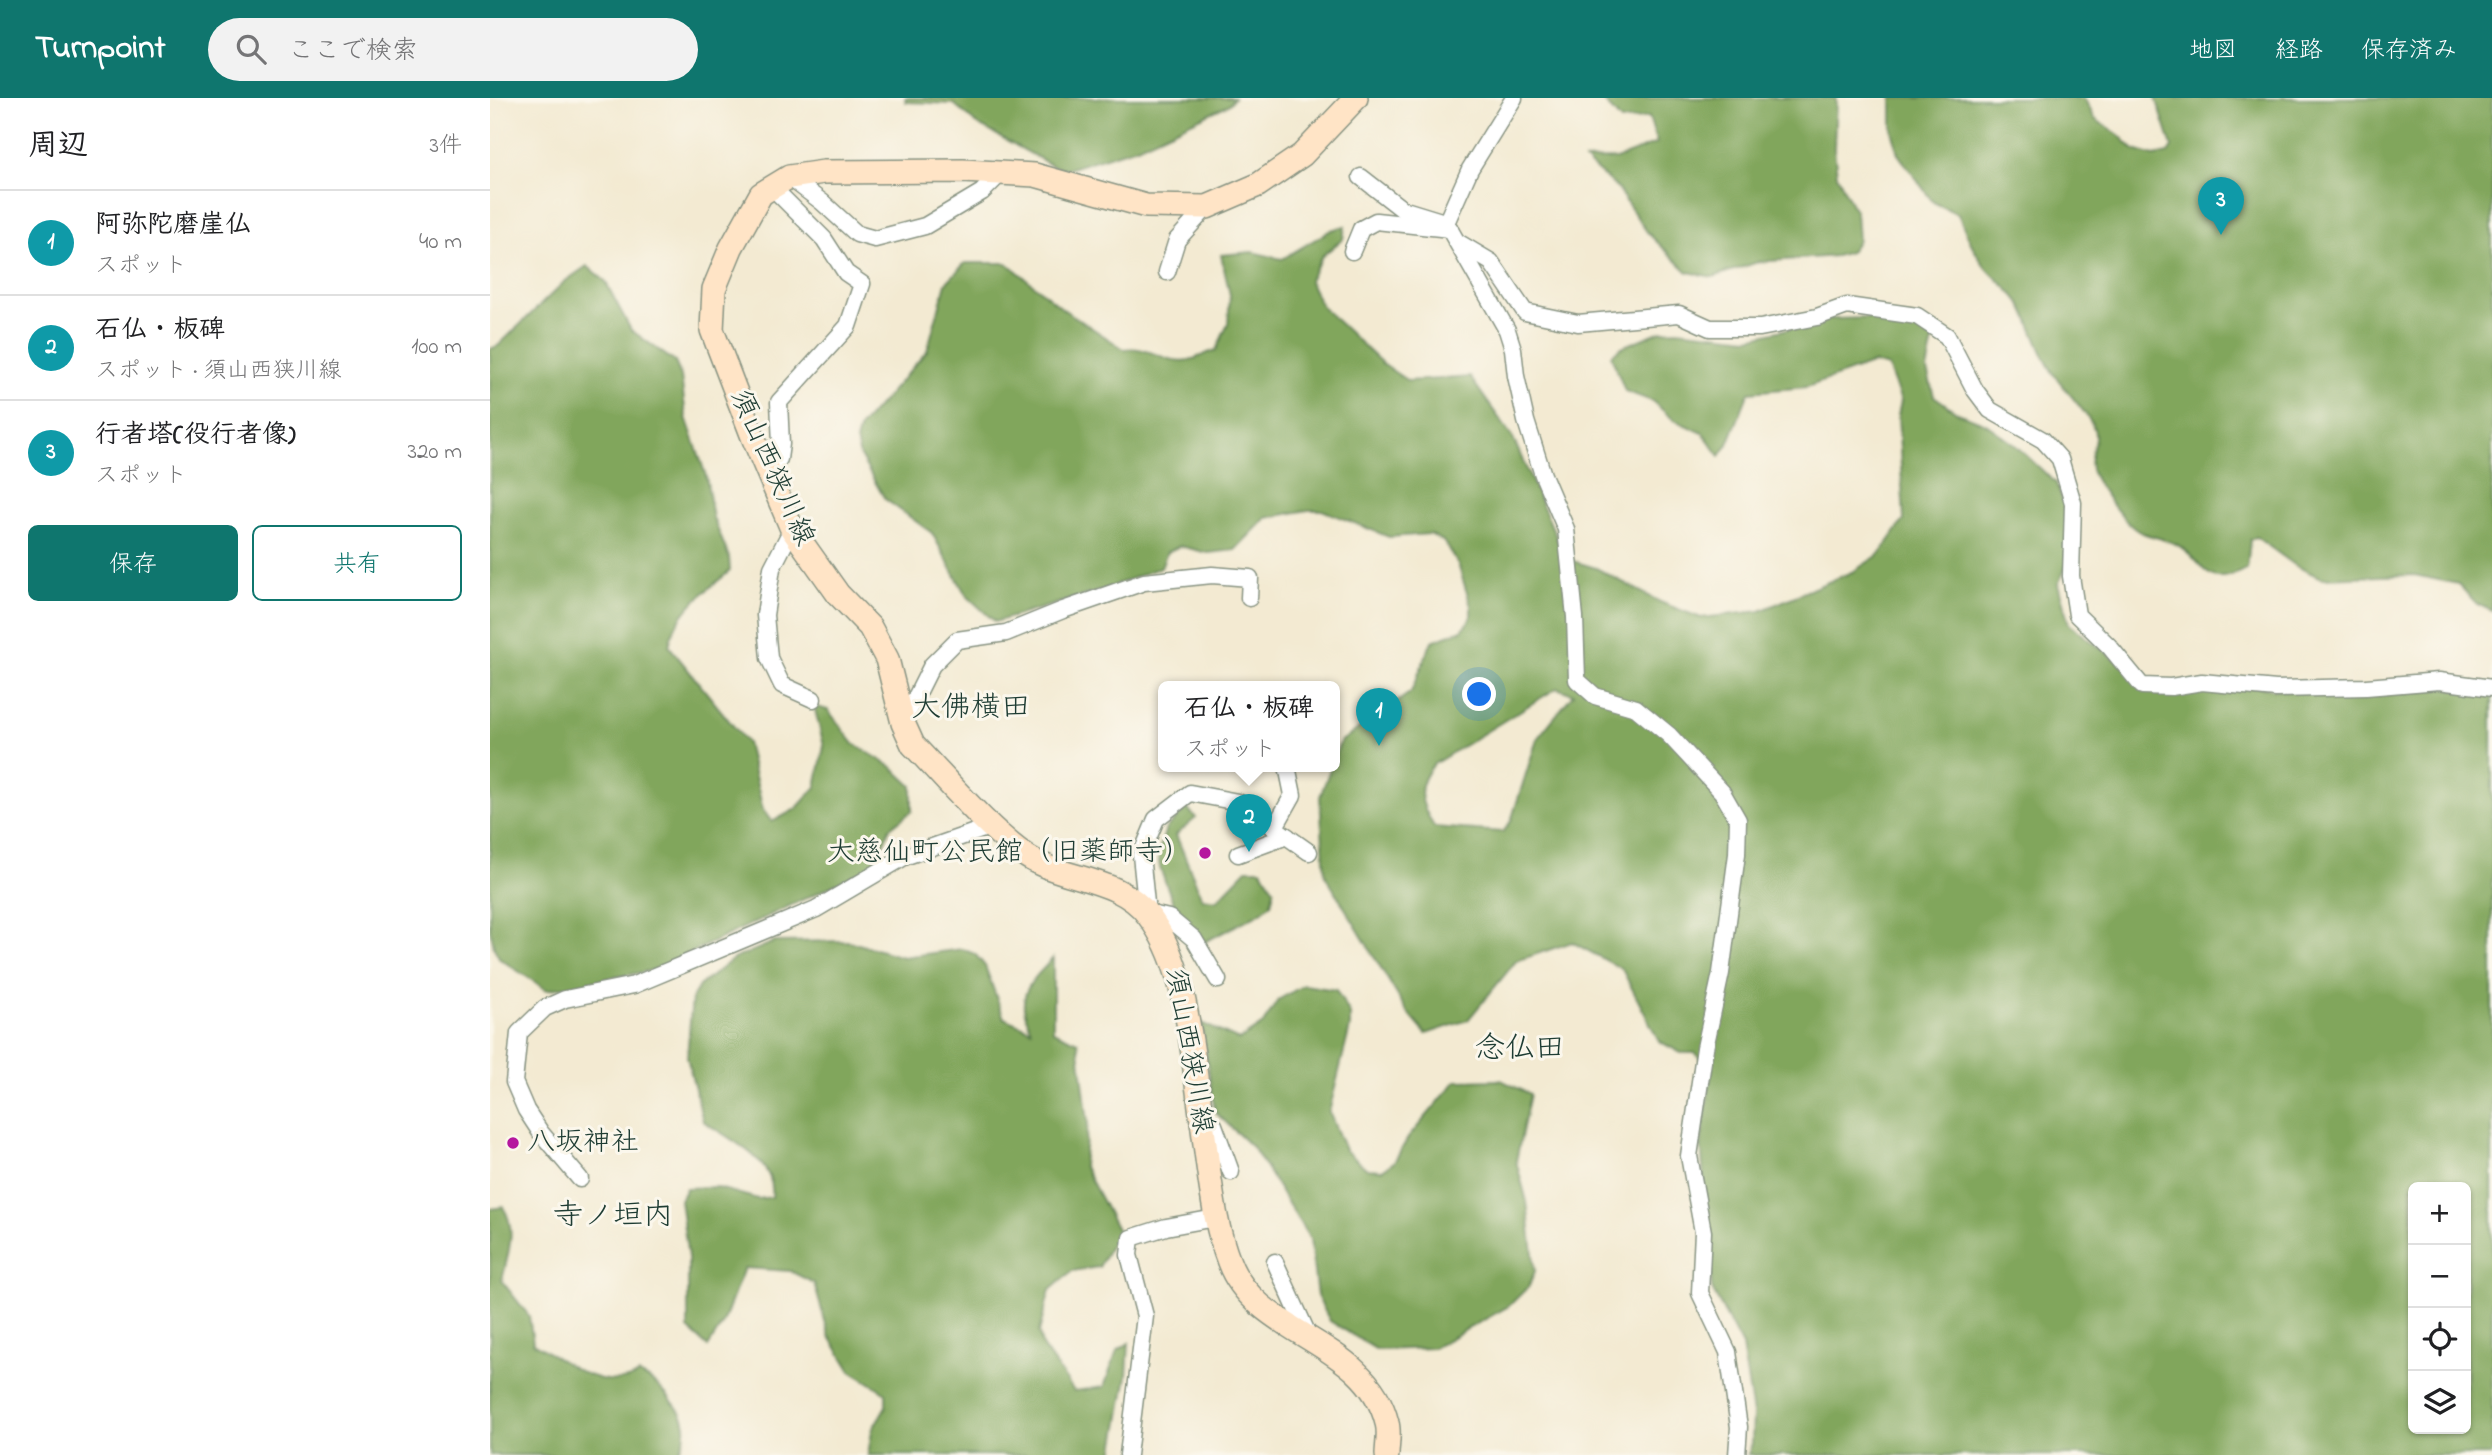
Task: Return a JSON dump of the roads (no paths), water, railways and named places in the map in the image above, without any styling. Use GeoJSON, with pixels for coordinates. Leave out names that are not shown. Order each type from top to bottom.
{"type":"FeatureCollection","features":[{"type":"Feature","properties":{"kind":"main road"},"geometry":{"type":"LineString","coordinates":[[780,182],[824,172],[1001,173],[1035,175],[1146,206],[1207,207],[1258,185],[1302,155],[1356,98]]}},
{"type":"Feature","properties":{"kind":"main road","name":"須山西狭川線"},"geometry":{"type":"LineString","coordinates":[[780,182],[761,194],[731,247],[715,289],[712,330],[792,529],[838,594],[870,628],[887,659],[903,723],[913,745],[1023,854],[1121,891],[1147,913],[1168,948],[1187,1012],[1215,1218],[1229,1264],[1245,1289],[1269,1313],[1357,1370],[1377,1395],[1388,1425],[1387,1455]]}},
{"type":"Feature","properties":{"kind":"street"},"geometry":{"type":"LineString","coordinates":[[1514,98],[1470,169],[1451,231],[1507,330],[1526,421],[1543,475],[1566,529],[1575,618],[1577,680],[1595,696],[1636,708],[1668,735],[1722,792],[1738,820],[1738,854],[1721,973],[1705,1048],[1689,1156],[1703,1232],[1700,1293],[1728,1352],[1739,1427],[1737,1455]]}},
{"type":"Feature","properties":{"kind":"street"},"geometry":{"type":"LineString","coordinates":[[780,182],[822,202],[858,234],[876,239],[925,226],[982,192],[1001,173]]}},
{"type":"Feature","properties":{"kind":"street"},"geometry":{"type":"LineString","coordinates":[[1361,177],[1402,209],[1451,231],[1490,262],[1524,312],[1578,323],[1679,314],[1710,328],[1760,328],[1817,317],[1847,306],[1917,316],[1947,336],[1975,390],[1990,410],[2043,440],[2060,459],[2073,503],[2071,576],[2077,615],[2109,646],[2141,686],[2171,687],[2202,682],[2276,689],[2366,687],[2439,681],[2492,688]]}},
{"type":"Feature","properties":{"kind":"street"},"geometry":{"type":"LineString","coordinates":[[767,471],[779,458],[779,402],[848,326],[862,284],[846,273],[824,239],[780,182]]}},
{"type":"Feature","properties":{"kind":"street"},"geometry":{"type":"LineString","coordinates":[[1167,272],[1177,240],[1207,207]]}},
{"type":"Feature","properties":{"kind":"street"},"geometry":{"type":"LineString","coordinates":[[1352,251],[1361,229],[1376,221],[1451,231]]}},
{"type":"Feature","properties":{"kind":"street"},"geometry":{"type":"LineString","coordinates":[[792,529],[772,568],[765,615],[769,658],[782,685],[813,699]]}},
{"type":"Feature","properties":{"kind":"street"},"geometry":{"type":"LineString","coordinates":[[903,723],[932,665],[957,640],[1006,633],[1144,582],[1212,575],[1250,578],[1249,598]]}},
{"type":"Feature","properties":{"kind":"street"},"geometry":{"type":"LineString","coordinates":[[1238,854],[1281,831],[1293,794],[1288,772]]}},
{"type":"Feature","properties":{"kind":"street"},"geometry":{"type":"LineString","coordinates":[[1218,980],[1194,939],[1169,918],[1147,913],[1141,855],[1156,819],[1190,793],[1238,802],[1308,852]]}},
{"type":"Feature","properties":{"kind":"street"},"geometry":{"type":"LineString","coordinates":[[580,1178],[541,1133],[513,1082],[519,1033],[545,1008],[565,999],[634,985],[816,909],[904,857],[992,826]]}},
{"type":"Feature","properties":{"kind":"street"},"geometry":{"type":"LineString","coordinates":[[1202,1119],[1214,1125],[1231,1172]]}},
{"type":"Feature","properties":{"kind":"street"},"geometry":{"type":"LineString","coordinates":[[1128,1455],[1145,1316],[1129,1255],[1131,1238],[1166,1227],[1215,1218]]}},
{"type":"Feature","properties":{"kind":"street"},"geometry":{"type":"LineString","coordinates":[[1275,1262],[1310,1339]]}},
{"type":"Feature","properties":{"kind":"place","name":"行者塔(役行者像)"},"geometry":{"type":"Point","coordinates":[2221,235]}},
{"type":"Feature","properties":{"kind":"place","name":"阿弥陀磨崖仏"},"geometry":{"type":"Point","coordinates":[1379,746]}},
{"type":"Feature","properties":{"kind":"place","name":"石仏・板碑"},"geometry":{"type":"Point","coordinates":[1249,852]}},
{"type":"Feature","properties":{"kind":"place","name":"大慈仙町公民館（旧薬師寺）"},"geometry":{"type":"Point","coordinates":[1205,853]}},
{"type":"Feature","properties":{"kind":"place","name":"八坂神社"},"geometry":{"type":"Point","coordinates":[513,1143]}},
{"type":"Feature","properties":{"kind":"district","name":"大佛横田"},"geometry":{"type":"Point","coordinates":[971,709]}},
{"type":"Feature","properties":{"kind":"district","name":"念仏田"},"geometry":{"type":"Point","coordinates":[1520,1050]}},
{"type":"Feature","properties":{"kind":"district","name":"寺ノ垣内"},"geometry":{"type":"Point","coordinates":[613,1217]}}]}
